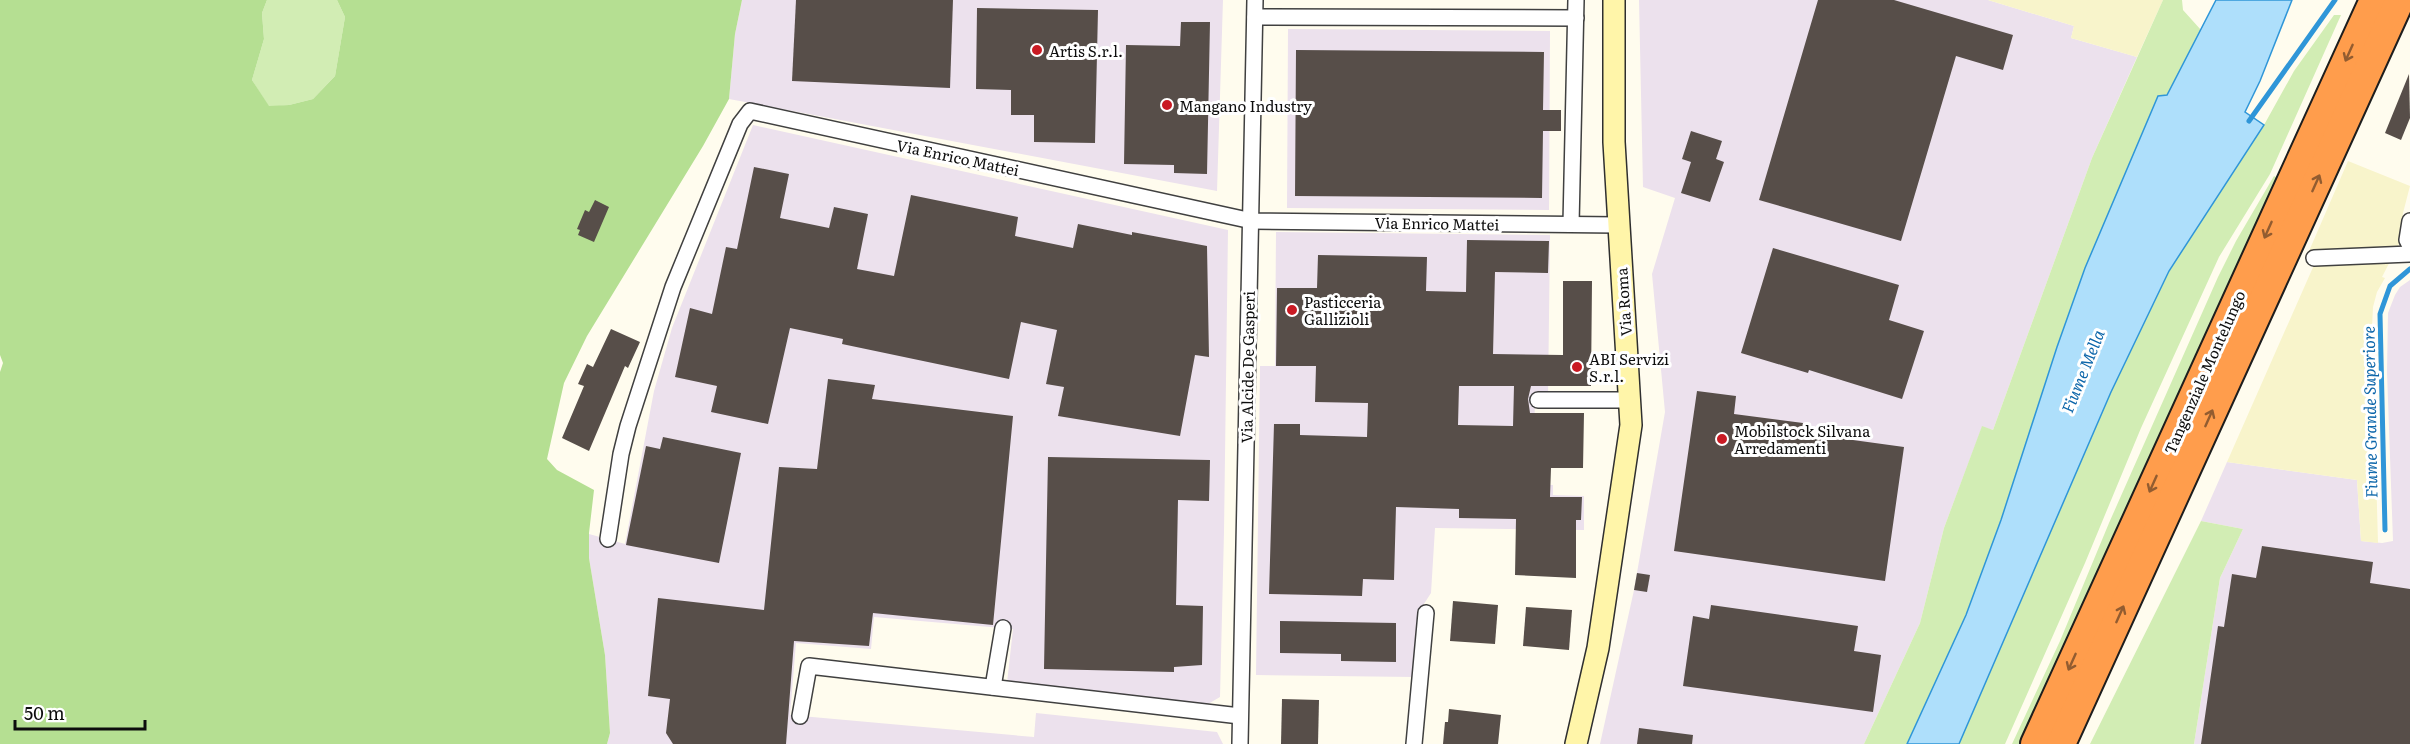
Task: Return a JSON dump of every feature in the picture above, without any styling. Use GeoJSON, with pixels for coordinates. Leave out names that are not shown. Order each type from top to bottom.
{"type":"FeatureCollection","features":[{"type":"Feature","properties":{"kind":"highway","name":"Tangenziale Montelungo"},"geometry":{"type":"LineString","coordinates":[[2034,744],[2374,0]]}},
{"type":"Feature","properties":{"kind":"highway","name":"Tangenziale Montelungo"},"geometry":{"type":"LineString","coordinates":[[2061,744],[2400,0]]}},
{"type":"Feature","properties":{"kind":"street","name":"Via Alcide De Gasperi"},"geometry":{"type":"LineString","coordinates":[[1240,744],[1255,0]]}},
{"type":"Feature","properties":{"kind":"street"},"geometry":{"type":"LineString","coordinates":[[1571,224],[1576,0]]}},
{"type":"Feature","properties":{"kind":"street","name":"Via Roma"},"geometry":{"type":"LineString","coordinates":[[1576,744],[1598,648],[1631,425],[1617,225],[1614,142],[1614,0]]}},
{"type":"Feature","properties":{"kind":"street"},"geometry":{"type":"LineString","coordinates":[[1255,17],[1576,18]]}},
{"type":"Feature","properties":{"kind":"street","name":"Via Enrico Mattei"},"geometry":{"type":"LineString","coordinates":[[608,539],[621,454],[628,426],[673,287],[740,124],[750,111],[1252,221],[1617,225]]}},
{"type":"Feature","properties":{"kind":"street"},"geometry":{"type":"LineString","coordinates":[[2410,221],[2407,240],[2410,246]]}},
{"type":"Feature","properties":{"kind":"street"},"geometry":{"type":"LineString","coordinates":[[2314,258],[2410,254]]}},
{"type":"Feature","properties":{"kind":"street"},"geometry":{"type":"LineString","coordinates":[[1538,400],[1631,400]]}},
{"type":"Feature","properties":{"kind":"street"},"geometry":{"type":"LineString","coordinates":[[1414,744],[1426,613]]}},
{"type":"Feature","properties":{"kind":"street"},"geometry":{"type":"LineString","coordinates":[[993,687],[1003,628]]}},
{"type":"Feature","properties":{"kind":"street"},"geometry":{"type":"LineString","coordinates":[[800,716],[809,666],[1240,716]]}},
{"type":"Feature","properties":{"kind":"shaded area"},"geometry":{"type":"Polygon","coordinates":[[[742,0],[1223,0],[1217,191],[729,99],[735,34],[742,0]]]}},
{"type":"Feature","properties":{"kind":"shaded area"},"geometry":{"type":"Polygon","coordinates":[[[1639,0],[1988,0],[2074,26],[2071,38],[2137,57],[2092,158],[1993,430],[1982,427],[1944,528],[1920,623],[1864,744],[1600,744],[1634,590],[1665,412],[1652,274],[1675,198],[1643,187],[1639,0]]]}},
{"type":"Feature","properties":{"kind":"shaded area"},"geometry":{"type":"Polygon","coordinates":[[[1988,0],[2163,0],[2137,57],[2071,38],[2074,26],[1988,0]]]}},
{"type":"Feature","properties":{"kind":"shaded area"},"geometry":{"type":"Polygon","coordinates":[[[1288,29],[1550,31],[1549,210],[1287,208],[1288,29]]]}},
{"type":"Feature","properties":{"kind":"shaded area"},"geometry":{"type":"Polygon","coordinates":[[[753,125],[1228,230],[1220,697],[1201,706],[1007,683],[1013,629],[874,617],[871,649],[796,643],[790,715],[1034,737],[1036,713],[1217,732],[1223,744],[607,744],[610,733],[605,655],[589,558],[589,534],[625,544],[654,391],[672,328],[753,125]]]}},
{"type":"Feature","properties":{"kind":"shaded area"},"geometry":{"type":"Polygon","coordinates":[[[2348,161],[2410,186],[2403,213],[2400,242],[2382,277],[2385,278],[2377,292],[2373,307],[2378,543],[2361,541],[2357,480],[2227,462],[2314,265],[2306,258],[2348,161]]]}},
{"type":"Feature","properties":{"kind":"shaded area"},"geometry":{"type":"Polygon","coordinates":[[[1276,232],[1550,235],[1548,398],[1535,398],[1533,484],[1553,485],[1553,495],[1584,496],[1584,530],[1435,528],[1431,593],[1420,610],[1413,677],[1256,675],[1260,366],[1275,366],[1276,232]]]}},
{"type":"Feature","properties":{"kind":"shaded area"},"geometry":{"type":"Polygon","coordinates":[[[2410,280],[2410,744],[2194,744],[2220,578],[2243,529],[2201,521],[2227,462],[2357,480],[2361,541],[2382,543],[2393,541],[2387,372],[2388,313],[2400,287],[2410,280]]]}},
{"type":"Feature","properties":{"kind":"green space"},"geometry":{"type":"Polygon","coordinates":[[[0,0],[267,0],[262,13],[264,39],[252,80],[269,106],[289,105],[313,99],[335,76],[345,17],[337,0],[742,0],[735,34],[729,99],[703,146],[587,336],[564,383],[547,459],[557,470],[594,490],[589,533],[589,558],[605,655],[610,733],[607,744],[0,744],[0,372],[3,363],[0,355],[0,0]]]}},
{"type":"Feature","properties":{"kind":"green space"},"geometry":{"type":"Polygon","coordinates":[[[267,0],[337,0],[345,17],[335,76],[313,99],[269,107],[252,80],[264,39],[262,13],[267,0]]]}},
{"type":"Feature","properties":{"kind":"green space"},"geometry":{"type":"Polygon","coordinates":[[[2163,0],[2182,0],[2183,10],[2201,30],[2167,95],[2158,96],[2085,268],[2001,520],[1966,615],[1907,744],[1864,744],[1920,623],[1944,528],[1982,426],[1993,430],[2092,158],[2163,0]]]}},
{"type":"Feature","properties":{"kind":"green space"},"geometry":{"type":"Polygon","coordinates":[[[2334,15],[2341,15],[2270,174],[2219,257],[2141,428],[2085,563],[2005,744],[1959,744],[2111,392],[2169,271],[2264,125],[2294,71],[2334,15]]]}},
{"type":"Feature","properties":{"kind":"green space"},"geometry":{"type":"Polygon","coordinates":[[[2274,176],[2278,178],[2022,744],[2012,744],[2060,641],[2109,523],[2218,277],[2274,176]]]}},
{"type":"Feature","properties":{"kind":"green space"},"geometry":{"type":"Polygon","coordinates":[[[2201,521],[2243,529],[2220,578],[2194,744],[2090,744],[2201,521]]]}},
{"type":"Feature","properties":{"kind":"water","name":"Fiume Mella"},"geometry":{"type":"Polygon","coordinates":[[[2216,0],[2292,0],[2260,81],[2245,112],[2264,125],[2169,271],[2111,392],[1959,744],[1907,744],[1966,615],[2001,520],[2085,268],[2158,96],[2167,95],[2216,0]]]}},
{"type":"Feature","properties":{"kind":"building"},"geometry":{"type":"Polygon","coordinates":[[[796,0],[953,0],[950,88],[792,81],[796,0]]]}},
{"type":"Feature","properties":{"kind":"building"},"geometry":{"type":"Polygon","coordinates":[[[1818,0],[1894,0],[2013,35],[2003,70],[1956,56],[1901,241],[1759,200],[1818,0]]]}},
{"type":"Feature","properties":{"kind":"building","name":"Artis S.r.l."},"geometry":{"type":"Polygon","coordinates":[[[977,8],[1098,10],[1095,143],[1034,142],[1034,115],[1011,115],[1011,90],[976,89],[977,8]]]}},
{"type":"Feature","properties":{"kind":"building","name":"Mangano Industry"},"geometry":{"type":"Polygon","coordinates":[[[1181,22],[1210,22],[1207,174],[1174,173],[1174,165],[1124,164],[1126,45],[1180,46],[1181,22]]]}},
{"type":"Feature","properties":{"kind":"building"},"geometry":{"type":"Polygon","coordinates":[[[1296,50],[1544,52],[1543,110],[1561,110],[1561,131],[1543,131],[1542,198],[1295,196],[1296,50]]]}},
{"type":"Feature","properties":{"kind":"building"},"geometry":{"type":"Polygon","coordinates":[[[2409,74],[2410,118],[2401,140],[2385,133],[2409,74]]]}},
{"type":"Feature","properties":{"kind":"building"},"geometry":{"type":"Polygon","coordinates":[[[1691,131],[1722,141],[1716,159],[1724,162],[1710,202],[1681,193],[1691,162],[1682,159],[1691,131]]]}},
{"type":"Feature","properties":{"kind":"building"},"geometry":{"type":"Polygon","coordinates":[[[754,167],[789,174],[780,218],[829,228],[834,207],[868,214],[857,269],[894,276],[911,195],[1018,217],[1015,236],[1073,248],[1078,224],[1207,246],[1209,357],[1195,355],[1180,436],[1058,416],[1064,387],[1046,384],[1057,330],[1021,322],[1009,379],[842,344],[843,339],[790,328],[768,424],[711,412],[717,386],[675,377],[690,308],[712,314],[726,247],[737,249],[754,167]]]}},
{"type":"Feature","properties":{"kind":"building"},"geometry":{"type":"Polygon","coordinates":[[[595,200],[609,207],[594,242],[578,235],[580,230],[577,229],[585,210],[589,212],[595,200]]]}},
{"type":"Feature","properties":{"kind":"building"},"geometry":{"type":"Polygon","coordinates":[[[1467,240],[1549,241],[1548,273],[1495,272],[1493,354],[1563,355],[1563,281],[1592,281],[1591,386],[1531,386],[1528,399],[1530,413],[1584,413],[1583,468],[1551,468],[1550,497],[1582,497],[1581,520],[1576,520],[1576,578],[1515,575],[1516,519],[1459,518],[1459,509],[1396,507],[1394,580],[1363,579],[1362,596],[1269,594],[1274,424],[1300,424],[1300,435],[1367,437],[1368,403],[1315,402],[1316,366],[1276,366],[1277,288],[1317,288],[1318,255],[1427,257],[1426,291],[1466,292],[1467,240]],[[1459,386],[1458,425],[1513,426],[1514,386],[1459,386]]]}},
{"type":"Feature","properties":{"kind":"building"},"geometry":{"type":"Polygon","coordinates":[[[1773,248],[1899,285],[1889,320],[1924,331],[1902,399],[1809,370],[1808,373],[1741,353],[1773,248]]]}},
{"type":"Feature","properties":{"kind":"building"},"geometry":{"type":"Polygon","coordinates":[[[611,329],[640,342],[628,368],[625,366],[589,451],[562,438],[584,386],[578,384],[587,364],[593,367],[611,329]]]}},
{"type":"Feature","properties":{"kind":"building"},"geometry":{"type":"Polygon","coordinates":[[[828,379],[875,385],[872,399],[1013,416],[993,625],[873,613],[869,646],[794,641],[786,744],[673,744],[666,733],[670,699],[648,696],[658,598],[764,610],[779,467],[817,469],[828,379]]]}},
{"type":"Feature","properties":{"kind":"building"},"geometry":{"type":"Polygon","coordinates":[[[1697,391],[1736,396],[1734,414],[1803,423],[1802,433],[1904,447],[1885,581],[1674,551],[1697,391]]]}},
{"type":"Feature","properties":{"kind":"building"},"geometry":{"type":"Polygon","coordinates":[[[663,437],[741,453],[719,563],[626,545],[646,446],[660,449],[663,437]]]}},
{"type":"Feature","properties":{"kind":"building"},"geometry":{"type":"Polygon","coordinates":[[[1048,457],[1210,460],[1209,501],[1178,500],[1176,605],[1203,606],[1202,665],[1174,667],[1174,672],[1044,669],[1048,457]]]}},
{"type":"Feature","properties":{"kind":"building"},"geometry":{"type":"Polygon","coordinates":[[[2262,546],[2373,562],[2370,583],[2410,589],[2410,744],[2201,744],[2218,626],[2224,627],[2232,574],[2256,578],[2262,546]]]}},
{"type":"Feature","properties":{"kind":"building"},"geometry":{"type":"Polygon","coordinates":[[[1637,573],[1650,575],[1647,592],[1634,590],[1637,573]]]}},
{"type":"Feature","properties":{"kind":"building"},"geometry":{"type":"Polygon","coordinates":[[[1453,601],[1498,605],[1495,644],[1450,641],[1453,601]]]}},
{"type":"Feature","properties":{"kind":"building"},"geometry":{"type":"Polygon","coordinates":[[[1711,605],[1858,626],[1854,651],[1881,655],[1873,712],[1683,686],[1693,616],[1709,619],[1711,605]]]}},
{"type":"Feature","properties":{"kind":"building"},"geometry":{"type":"Polygon","coordinates":[[[1526,607],[1572,610],[1569,650],[1523,646],[1526,607]]]}},
{"type":"Feature","properties":{"kind":"building"},"geometry":{"type":"Polygon","coordinates":[[[1280,621],[1396,623],[1396,662],[1341,661],[1341,654],[1280,653],[1280,621]]]}},
{"type":"Feature","properties":{"kind":"building"},"geometry":{"type":"Polygon","coordinates":[[[1282,699],[1319,700],[1318,744],[1281,744],[1282,699]]]}},
{"type":"Feature","properties":{"kind":"building"},"geometry":{"type":"Polygon","coordinates":[[[1449,709],[1501,715],[1498,744],[1443,744],[1449,709]]]}},
{"type":"Feature","properties":{"kind":"building"},"geometry":{"type":"Polygon","coordinates":[[[1639,728],[1693,735],[1692,744],[1637,744],[1639,728]]]}},
{"type":"Feature","properties":{"kind":"waterway"},"geometry":{"type":"LineString","coordinates":[[2249,121],[2335,0]]}},
{"type":"Feature","properties":{"kind":"waterway","name":"Fiume Grande Superiore"},"geometry":{"type":"LineString","coordinates":[[2385,530],[2380,314],[2390,286],[2410,269]]}},
{"type":"Feature","properties":{"kind":"place","name":"Artis S.r.l."},"geometry":{"type":"Point","coordinates":[1037,50]}},
{"type":"Feature","properties":{"kind":"place","name":"Mangano Industry"},"geometry":{"type":"Point","coordinates":[1167,105]}},
{"type":"Feature","properties":{"kind":"place","name":"Pasticceria Gallizioli"},"geometry":{"type":"Point","coordinates":[1292,310]}},
{"type":"Feature","properties":{"kind":"place","name":"ABI Servizi S.r.l."},"geometry":{"type":"Point","coordinates":[1577,367]}},
{"type":"Feature","properties":{"kind":"place","name":"Mobilstock Silvana Arredamenti"},"geometry":{"type":"Point","coordinates":[1722,439]}}]}
